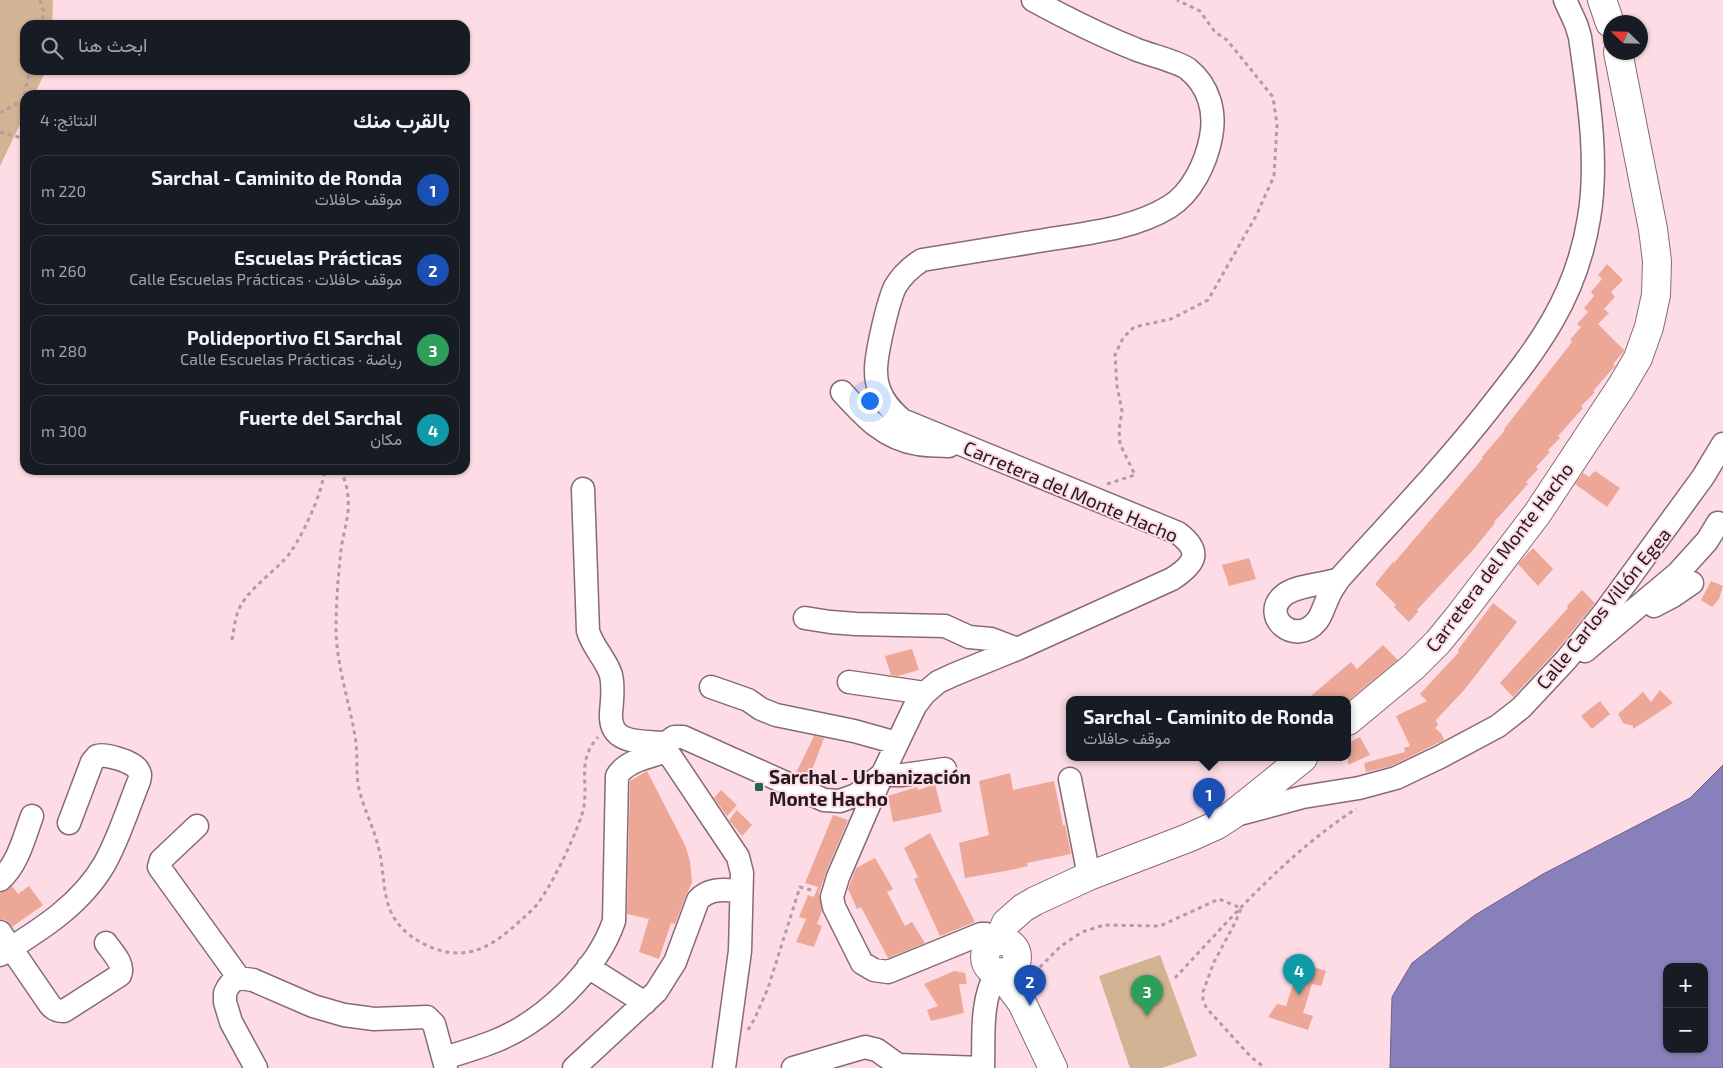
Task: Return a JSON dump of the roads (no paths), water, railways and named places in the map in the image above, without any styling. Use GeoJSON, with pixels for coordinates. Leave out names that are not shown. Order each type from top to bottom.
{"type":"FeatureCollection","features":[{"type":"Feature","properties":{"kind":"main road"},"geometry":{"type":"LineString","coordinates":[[1602,0],[1607,15]]}},
{"type":"Feature","properties":{"kind":"main road","name":"Carretera del Monte Hacho"},"geometry":{"type":"LineString","coordinates":[[1351,719],[1413,667],[1438,642],[1460,615],[1537,514],[1638,358],[1649,327],[1656,294],[1657,262],[1653,229],[1620,60]]}},
{"type":"Feature","properties":{"kind":"main road"},"geometry":{"type":"LineString","coordinates":[[1053,1068],[1022,1003],[1005,959],[1028,920],[1047,895],[1089,876],[1203,832],[1231,816],[1299,761]]}},
{"type":"Feature","properties":{"kind":"street","name":"Carretera del Monte Hacho"},"geometry":{"type":"LineString","coordinates":[[840,801],[856,795],[882,775],[915,706],[925,693],[938,682],[1017,650],[1172,579],[1188,569],[1192,560],[1194,551],[1188,541],[1178,533],[902,420],[888,407],[879,390],[876,371],[878,352],[891,300],[895,288],[911,267],[922,260],[1104,231],[1144,219],[1170,206],[1190,186],[1206,155],[1213,126],[1212,111],[1208,95],[1200,81],[1186,68],[1134,49],[1076,23],[1033,0]]}},
{"type":"Feature","properties":{"kind":"street"},"geometry":{"type":"LineString","coordinates":[[1338,579],[1466,438],[1527,361],[1550,328],[1568,293],[1581,256],[1589,217],[1593,178],[1591,138],[1580,37],[1565,0]]}},
{"type":"Feature","properties":{"kind":"street"},"geometry":{"type":"LineString","coordinates":[[842,392],[875,427],[889,436],[919,445],[966,446]]}},
{"type":"Feature","properties":{"kind":"street","name":"Calle Carlos Villón Egea"},"geometry":{"type":"LineString","coordinates":[[1231,816],[1303,797],[1377,784],[1396,778],[1498,726],[1521,708],[1566,660],[1603,614],[1703,477],[1723,444]]}},
{"type":"Feature","properties":{"kind":"street"},"geometry":{"type":"LineString","coordinates":[[583,489],[588,631],[592,643],[605,662],[613,684],[611,716],[613,728],[624,739],[667,747],[738,857],[742,873],[740,951],[724,1068]]}},
{"type":"Feature","properties":{"kind":"street"},"geometry":{"type":"LineString","coordinates":[[1566,660],[1590,648],[1693,558],[1707,541],[1718,523]]}},
{"type":"Feature","properties":{"kind":"street"},"geometry":{"type":"LineString","coordinates":[[1693,558],[1723,550]]}},
{"type":"Feature","properties":{"kind":"street"},"geometry":{"type":"LineString","coordinates":[[1631,613],[1660,604],[1692,583]]}},
{"type":"Feature","properties":{"kind":"street"},"geometry":{"type":"LineString","coordinates":[[805,618],[856,624],[945,626],[969,637],[991,638],[1017,650]]}},
{"type":"Feature","properties":{"kind":"street"},"geometry":{"type":"LineString","coordinates":[[849,682],[925,693]]}},
{"type":"Feature","properties":{"kind":"street"},"geometry":{"type":"LineString","coordinates":[[711,687],[748,700],[776,716],[854,731],[897,743]]}},
{"type":"Feature","properties":{"kind":"street"},"geometry":{"type":"LineString","coordinates":[[256,1068],[231,1022],[225,1002],[225,993],[228,987],[239,978],[253,980],[313,1006],[344,1015],[374,1019],[422,1016],[432,1020],[445,1063],[496,1041],[529,1023],[552,1006],[588,967],[610,934],[614,921],[617,776],[622,768],[667,747],[674,737],[683,737],[824,800],[840,801],[849,804],[860,810],[862,821]]}},
{"type":"Feature","properties":{"kind":"street"},"geometry":{"type":"LineString","coordinates":[[69,823],[92,762],[97,756],[106,755],[135,766],[139,770],[140,776],[115,841],[106,862],[94,881],[62,914],[4,945],[50,1005],[54,1009],[64,1011],[120,975],[121,965],[106,943]]}},
{"type":"Feature","properties":{"kind":"street"},"geometry":{"type":"LineString","coordinates":[[793,1068],[865,1047],[877,1050],[896,1066],[983,1068],[987,997],[992,981],[1005,959],[990,936],[981,934],[888,972],[874,970],[862,963],[834,907],[832,897],[834,886],[882,775],[903,775],[945,769]]}},
{"type":"Feature","properties":{"kind":"street"},"geometry":{"type":"LineString","coordinates":[[1070,779],[1089,876]]}},
{"type":"Feature","properties":{"kind":"street"},"geometry":{"type":"LineString","coordinates":[[0,880],[15,860],[32,816]]}},
{"type":"Feature","properties":{"kind":"street"},"geometry":{"type":"LineString","coordinates":[[197,826],[160,860],[159,866],[239,978]]}},
{"type":"Feature","properties":{"kind":"street"},"geometry":{"type":"LineString","coordinates":[[574,1068],[656,992],[675,962],[698,900],[711,890],[741,891]]}},
{"type":"Feature","properties":{"kind":"street"},"geometry":{"type":"LineString","coordinates":[[588,967],[645,1003]]}},
{"type":"Feature","properties":{"kind":"place","name":"Sarchal - Urbanización Monte Hacho"},"geometry":{"type":"Point","coordinates":[759,787]}},
{"type":"Feature","properties":{"kind":"place","name":"Sarchal - Caminito de Ronda"},"geometry":{"type":"Point","coordinates":[1209,819]}},
{"type":"Feature","properties":{"kind":"place","name":"Fuerte del Sarchal"},"geometry":{"type":"Point","coordinates":[1299,995]}},
{"type":"Feature","properties":{"kind":"place","name":"Escuelas Prácticas"},"geometry":{"type":"Point","coordinates":[1030,1006]}},
{"type":"Feature","properties":{"kind":"place","name":"Polideportivo El Sarchal"},"geometry":{"type":"Point","coordinates":[1147,1016]}}]}
